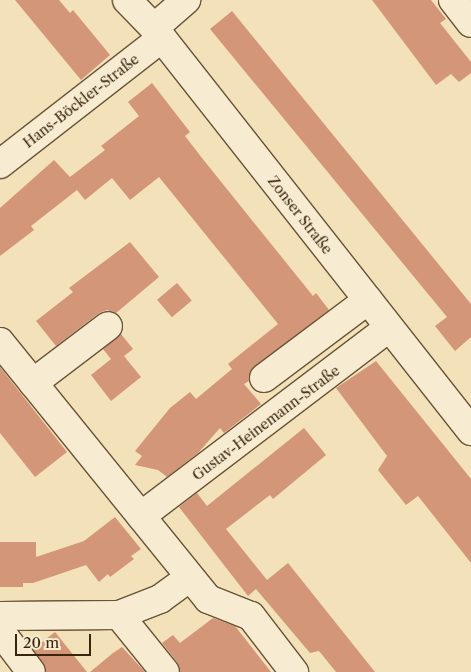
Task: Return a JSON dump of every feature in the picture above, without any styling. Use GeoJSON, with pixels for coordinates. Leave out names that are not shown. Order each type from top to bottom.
{"type":"FeatureCollection","features":[{"type":"Feature","properties":{"kind":"street","name":"Zonser Straße"},"geometry":{"type":"LineString","coordinates":[[127,0],[158,33],[471,431]]}},
{"type":"Feature","properties":{"kind":"street","name":"Hans-Böckler-Straße"},"geometry":{"type":"LineString","coordinates":[[0,164],[158,33],[186,0]]}},
{"type":"Feature","properties":{"kind":"street"},"geometry":{"type":"LineString","coordinates":[[453,0],[471,23]]}},
{"type":"Feature","properties":{"kind":"street"},"geometry":{"type":"LineString","coordinates":[[264,378],[368,300]]}},
{"type":"Feature","properties":{"kind":"street"},"geometry":{"type":"LineString","coordinates":[[33,383],[108,326]]}},
{"type":"Feature","properties":{"kind":"street","name":"Gustav-Heinemann-Straße"},"geometry":{"type":"LineString","coordinates":[[141,516],[389,328]]}},
{"type":"Feature","properties":{"kind":"street"},"geometry":{"type":"LineString","coordinates":[[0,342],[208,599],[251,616],[294,672]]}},
{"type":"Feature","properties":{"kind":"street"},"geometry":{"type":"LineString","coordinates":[[0,616],[119,615],[160,599],[190,576]]}},
{"type":"Feature","properties":{"kind":"street"},"geometry":{"type":"LineString","coordinates":[[119,615],[165,672]]}},
{"type":"Feature","properties":{"kind":"street"},"geometry":{"type":"LineString","coordinates":[[0,631],[31,672]]}},
{"type":"Feature","properties":{"kind":"building"},"geometry":{"type":"Polygon","coordinates":[[[15,0],[59,0],[70,13],[73,10],[110,55],[81,80],[15,0]]]}},
{"type":"Feature","properties":{"kind":"building"},"geometry":{"type":"Polygon","coordinates":[[[372,0],[431,0],[446,19],[440,23],[471,62],[471,73],[459,82],[451,74],[436,85],[372,0]]]}},
{"type":"Feature","properties":{"kind":"building"},"geometry":{"type":"Polygon","coordinates":[[[232,11],[471,304],[471,337],[455,351],[435,326],[447,317],[210,29],[232,11]]]}},
{"type":"Feature","properties":{"kind":"building"},"geometry":{"type":"Polygon","coordinates":[[[152,83],[190,132],[185,136],[202,158],[313,296],[316,293],[329,310],[250,371],[249,381],[244,384],[261,404],[224,433],[220,428],[198,453],[167,477],[158,470],[135,465],[142,456],[135,451],[170,408],[190,392],[196,399],[232,369],[228,364],[278,324],[159,177],[130,200],[112,178],[85,200],[77,190],[31,226],[34,230],[0,256],[0,208],[54,160],[70,177],[105,150],[101,146],[139,116],[128,102],[152,83]]]}},
{"type":"Feature","properties":{"kind":"building"},"geometry":{"type":"Polygon","coordinates":[[[130,242],[159,277],[116,313],[107,310],[99,313],[56,346],[36,321],[73,292],[69,288],[130,242]]]}},
{"type":"Feature","properties":{"kind":"building"},"geometry":{"type":"Polygon","coordinates":[[[177,283],[192,301],[172,317],[157,300],[177,283]]]}},
{"type":"Feature","properties":{"kind":"building"},"geometry":{"type":"Polygon","coordinates":[[[121,334],[133,349],[124,356],[141,377],[111,401],[91,375],[111,359],[103,349],[121,334]]]}},
{"type":"Feature","properties":{"kind":"building"},"geometry":{"type":"Polygon","coordinates":[[[376,361],[471,479],[471,563],[418,496],[406,505],[378,470],[387,456],[336,388],[376,361]]]}},
{"type":"Feature","properties":{"kind":"building"},"geometry":{"type":"Polygon","coordinates":[[[0,367],[67,452],[35,477],[0,433],[0,367]]]}},
{"type":"Feature","properties":{"kind":"building"},"geometry":{"type":"Polygon","coordinates":[[[304,428],[326,455],[273,499],[270,495],[226,529],[267,580],[288,563],[375,672],[336,672],[319,651],[310,653],[256,589],[248,596],[179,507],[197,493],[207,506],[304,428]]]}},
{"type":"Feature","properties":{"kind":"building"},"geometry":{"type":"Polygon","coordinates":[[[115,517],[141,549],[131,556],[134,559],[110,577],[108,574],[99,582],[86,565],[33,583],[23,583],[23,587],[0,587],[0,542],[36,542],[36,557],[84,541],[115,517]]]}},
{"type":"Feature","properties":{"kind":"building"},"geometry":{"type":"Polygon","coordinates":[[[213,618],[235,626],[271,672],[180,672],[177,662],[162,643],[173,635],[180,643],[213,618]]]}},
{"type":"Feature","properties":{"kind":"building"},"geometry":{"type":"Polygon","coordinates":[[[55,632],[87,672],[46,672],[33,649],[55,632]]]}},
{"type":"Feature","properties":{"kind":"building"},"geometry":{"type":"Polygon","coordinates":[[[122,647],[145,672],[90,672],[113,653],[122,647]]]}}]}
